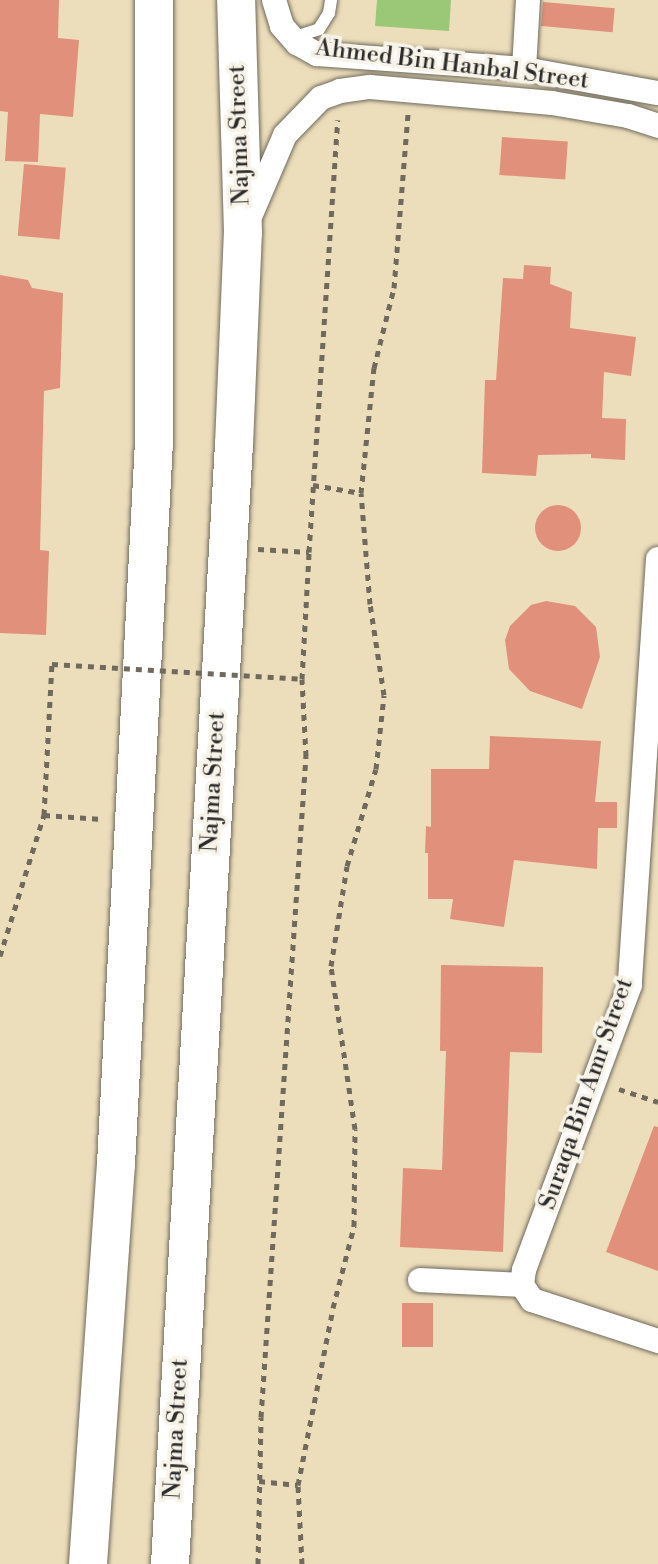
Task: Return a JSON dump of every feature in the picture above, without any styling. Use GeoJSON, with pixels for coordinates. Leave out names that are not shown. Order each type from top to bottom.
{"type":"FeatureCollection","features":[{"type":"Feature","properties":{"kind":"main road"},"geometry":{"type":"LineString","coordinates":[[88,1564],[116,1164],[154,442],[154,0]]}},
{"type":"Feature","properties":{"kind":"main road","name":"Najma Street"},"geometry":{"type":"LineString","coordinates":[[170,1564],[243,232],[236,0]]}},
{"type":"Feature","properties":{"kind":"street","name":"Ahmed Bin Hanbal Street"},"geometry":{"type":"LineString","coordinates":[[274,0],[282,26],[292,38],[317,54],[524,69],[658,93]]}},
{"type":"Feature","properties":{"kind":"street"},"geometry":{"type":"LineString","coordinates":[[524,69],[528,0]]}},
{"type":"Feature","properties":{"kind":"street","name":"Ahmed Bin Hanbal Street"},"geometry":{"type":"LineString","coordinates":[[243,232],[285,135],[321,98],[340,91],[370,87],[409,93],[552,103],[628,116],[658,126]]}},
{"type":"Feature","properties":{"kind":"street","name":"Suraqa Bin Amr Street"},"geometry":{"type":"LineString","coordinates":[[522,1285],[524,1270],[630,985],[658,559]]}},
{"type":"Feature","properties":{"kind":"street"},"geometry":{"type":"LineString","coordinates":[[420,1280],[522,1285],[532,1300],[658,1341]]}},
{"type":"Feature","properties":{"kind":"lane"},"geometry":{"type":"LineString","coordinates":[[292,38],[319,29],[329,13],[331,0]]}},
{"type":"Feature","properties":{"kind":"path"},"geometry":{"type":"LineString","coordinates":[[258,1564],[259,1481],[306,756],[302,679],[309,552],[340,91]]}},
{"type":"Feature","properties":{"kind":"path"},"geometry":{"type":"LineString","coordinates":[[302,1564],[298,1485],[333,1308],[354,1226],[355,1129],[331,966],[347,866],[376,769],[384,695],[370,604],[361,493],[374,368],[394,288],[409,93]]}},
{"type":"Feature","properties":{"kind":"path"},"geometry":{"type":"LineString","coordinates":[[313,485],[361,493]]}},
{"type":"Feature","properties":{"kind":"path"},"geometry":{"type":"LineString","coordinates":[[228,547],[309,552]]}},
{"type":"Feature","properties":{"kind":"path"},"geometry":{"type":"LineString","coordinates":[[0,956],[44,815],[52,664],[302,679]]}},
{"type":"Feature","properties":{"kind":"path"},"geometry":{"type":"LineString","coordinates":[[44,815],[134,821]]}},
{"type":"Feature","properties":{"kind":"path"},"geometry":{"type":"LineString","coordinates":[[595,1081],[658,1102]]}},
{"type":"Feature","properties":{"kind":"path"},"geometry":{"type":"LineString","coordinates":[[259,1481],[298,1485]]}},
{"type":"Feature","properties":{"kind":"green space"},"geometry":{"type":"Polygon","coordinates":[[[377,0],[451,0],[449,31],[375,26],[377,0]]]}},
{"type":"Feature","properties":{"kind":"building"},"geometry":{"type":"Polygon","coordinates":[[[0,0],[59,0],[58,38],[79,40],[73,117],[40,114],[38,162],[5,161],[8,112],[0,111],[0,0]]]}},
{"type":"Feature","properties":{"kind":"building"},"geometry":{"type":"Polygon","coordinates":[[[543,2],[615,8],[613,32],[541,26],[543,2]]]}},
{"type":"Feature","properties":{"kind":"building"},"geometry":{"type":"Polygon","coordinates":[[[502,137],[568,142],[565,180],[499,175],[502,137]]]}},
{"type":"Feature","properties":{"kind":"building"},"geometry":{"type":"Polygon","coordinates":[[[24,164],[66,168],[60,239],[18,236],[24,164]]]}},
{"type":"Feature","properties":{"kind":"building"},"geometry":{"type":"Polygon","coordinates":[[[524,265],[551,267],[550,284],[572,292],[570,328],[636,337],[631,376],[604,372],[602,418],[626,419],[625,460],[591,458],[591,454],[538,455],[536,476],[482,473],[485,380],[496,380],[503,278],[523,279],[524,265]]]}},
{"type":"Feature","properties":{"kind":"building"},"geometry":{"type":"Polygon","coordinates":[[[0,275],[28,280],[32,288],[63,293],[60,388],[44,391],[40,550],[49,551],[46,635],[0,633],[0,275]]]}},
{"type":"Feature","properties":{"kind":"building"},"geometry":{"type":"Polygon","coordinates":[[[558,505],[574,512],[581,528],[574,544],[558,551],[542,544],[535,528],[542,512],[558,505]]]}},
{"type":"Feature","properties":{"kind":"building"},"geometry":{"type":"Polygon","coordinates":[[[546,601],[575,606],[596,627],[600,657],[582,709],[530,691],[509,669],[505,640],[510,626],[531,605],[546,601]]]}},
{"type":"Feature","properties":{"kind":"building"},"geometry":{"type":"Polygon","coordinates":[[[490,736],[601,741],[595,802],[617,802],[617,828],[598,828],[597,869],[514,860],[504,927],[450,919],[453,899],[428,899],[428,853],[425,853],[426,826],[431,827],[431,769],[489,769],[490,736]]]}},
{"type":"Feature","properties":{"kind":"building"},"geometry":{"type":"Polygon","coordinates":[[[441,965],[543,967],[542,1053],[510,1052],[503,1252],[400,1247],[403,1168],[442,1170],[446,1051],[440,1051],[441,965]]]}},
{"type":"Feature","properties":{"kind":"building"},"geometry":{"type":"Polygon","coordinates":[[[654,1126],[658,1127],[658,1271],[606,1252],[654,1126]]]}},
{"type":"Feature","properties":{"kind":"building"},"geometry":{"type":"Polygon","coordinates":[[[402,1303],[433,1303],[433,1347],[402,1347],[402,1303]]]}}]}
